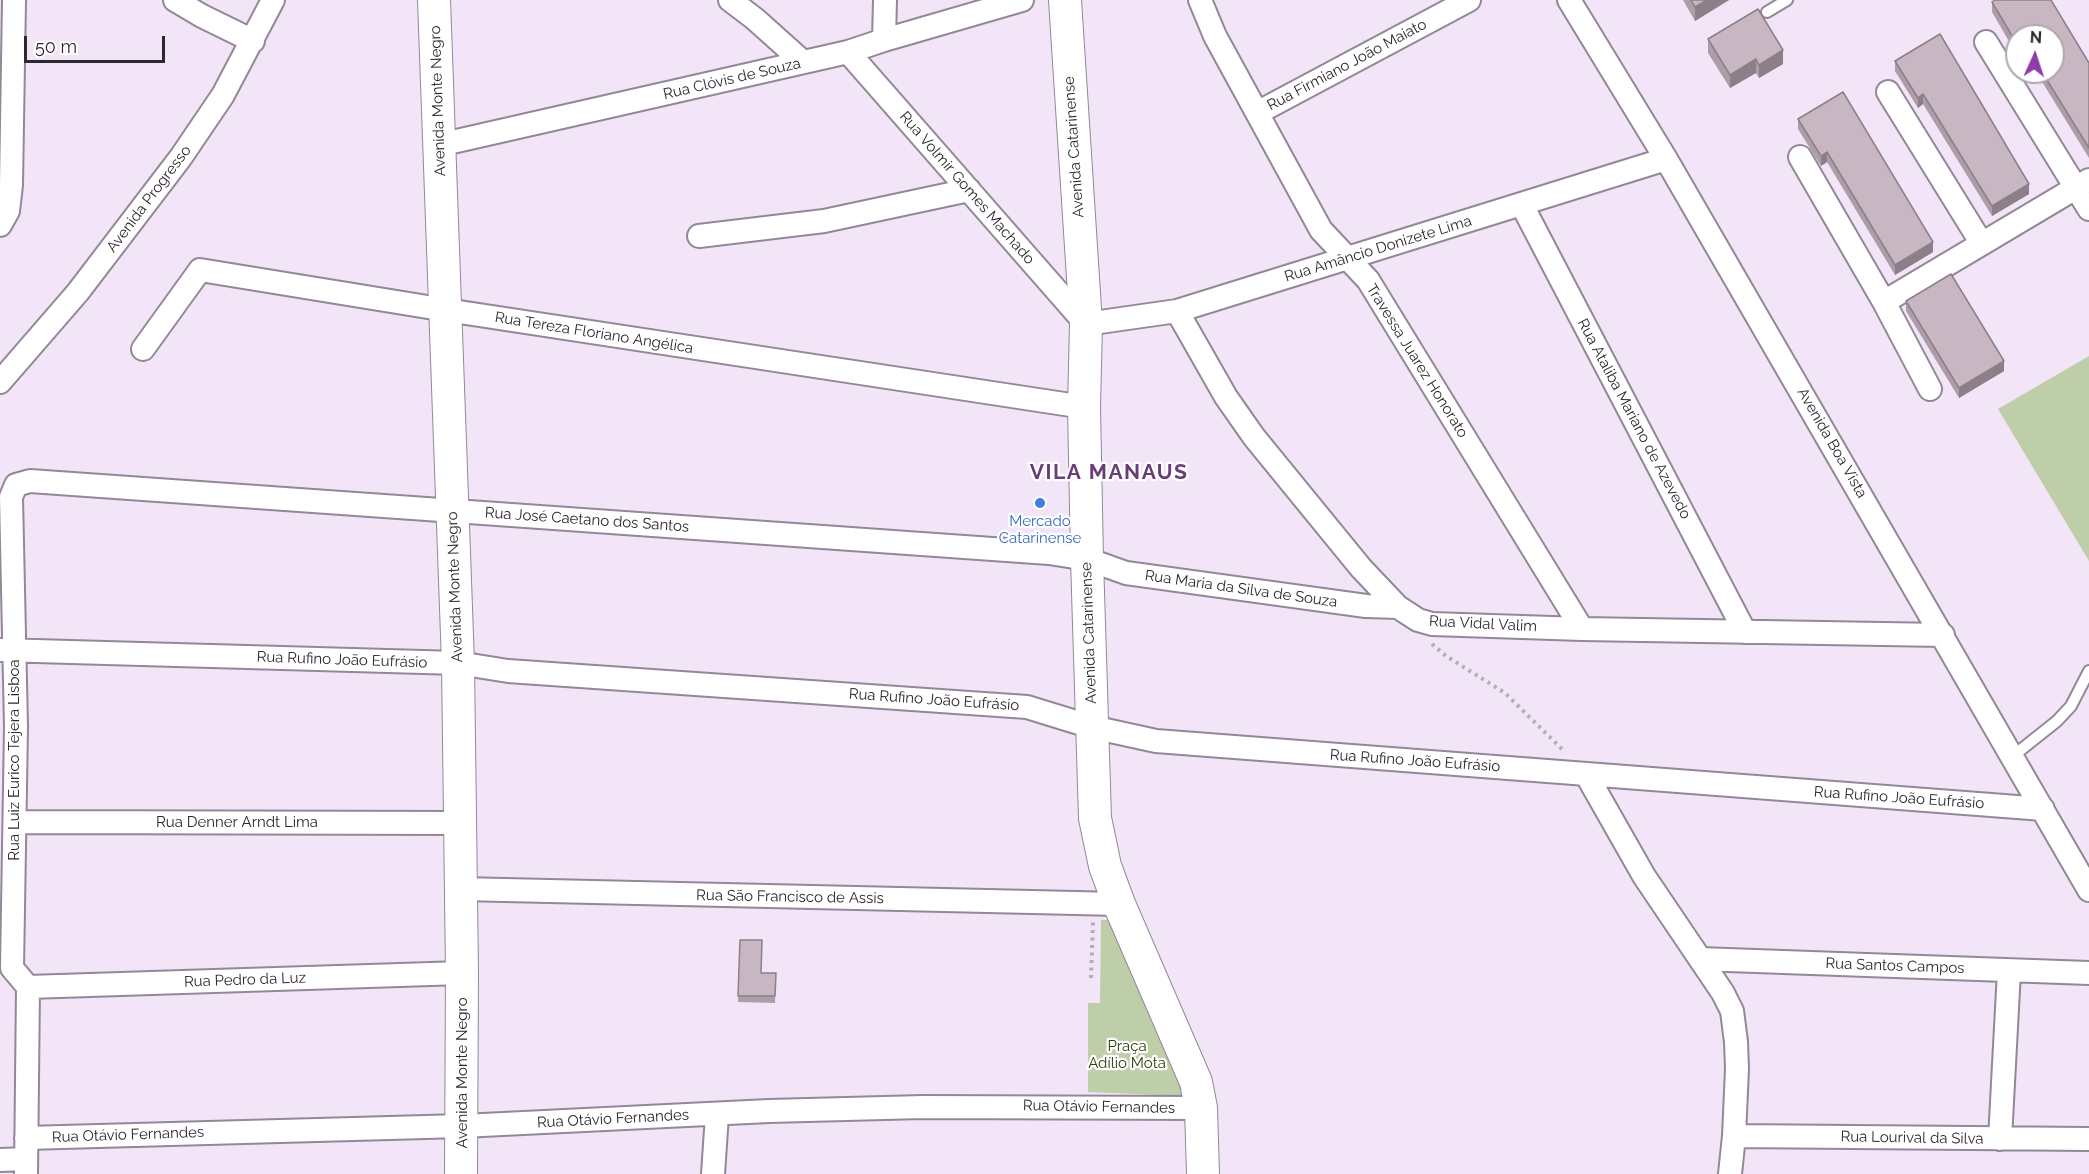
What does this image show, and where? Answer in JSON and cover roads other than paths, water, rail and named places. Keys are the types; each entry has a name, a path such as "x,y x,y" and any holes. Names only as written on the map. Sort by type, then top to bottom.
{"street":[{"path":"0,225 8,211 10,192 6,86 14,0"},
{"path":"176,0 202,16 253,41"},
{"name":"Avenida Progresso","path":"0,382 78,292 182,157 223,95 273,0"},
{"name":"Avenida Monte Negro","path":"434,0 458,663 462,973 461,1174"},
{"path":"730,0 756,19 803,62"},
{"path":"884,40 885,0"},
{"name":"Rua Clóvis de Souza","path":"439,145 848,52 1023,0"},
{"name":"Avenida Catarinense","path":"1065,0 1086,324 1084,407 1092,784 1098,842 1106,904 1197,1082 1201,1108 1203,1174"},
{"name":"Travessa Juarez Honorato","path":"1200,0 1215,36 1322,230 1368,280 1582,629"},
{"name":"Rua Firmiano João Maiato","path":"1257,113 1469,0"},
{"name":"Avenida Boa Vista","path":"1569,0 1666,159 2089,890"},
{"path":"1986,42 2083,184 2089,209"},
{"name":"Rua Volmir Gomes Machado","path":"848,52 1086,324"},
{"path":"1888,92 1982,244"},
{"path":"1800,157 1884,303 1930,389"},
{"name":"Rua Amâncio Donizete Lima","path":"1086,324 1177,311 1666,159"},
{"path":"1884,303 2083,184"},
{"path":"699,236 824,221 969,190"},
{"name":"Rua Ataliba Mariano de Azevedo","path":"1522,205 1745,633"},
{"name":"Rua Tereza Floriano Angélica","path":"143,350 200,270 446,310 1084,407"},
{"name":"Rua Vidal Valim","path":"1177,311 1226,397 1254,436 1348,552 1398,607 1418,620 1431,624 1582,629 1943,635"},
{"name":"Rua José Caetano dos Santos","path":"16,485 30,481 453,510 1050,553 1087,559"},
{"name":"Rua Luiz Eurico Tejera Lisboa","path":"16,485 10,497 7,651 8,729 15,822 6,968 28,987"},
{"name":"Rua Maria da Silva de Souza","path":"1087,559 1126,573 1366,606 1398,607"},
{"name":"Rua Rufino João Eufrásio","path":"7,651 458,663 508,671 1027,707 1092,727 1156,741 2043,809"},
{"path":"1586,774 1644,876 1723,993 1732,1011 1736,1042 1734,1136 1730,1174"},
{"name":"Rua Denner Arndt Lima","path":"15,822 460,823"},
{"name":"Rua São Francisco de Assis","path":"461,889 1106,904"},
{"name":"Rua Santos Campos","path":"1700,959 2089,973"},
{"path":"2000,1138 2009,971"},
{"name":"Rua Pedro da Luz","path":"28,987 462,973"},
{"path":"26,1157 28,987"},
{"name":"Rua Otávio Fernandes","path":"0,1160 462,1126 923,1107 1201,1108"},
{"path":"713,1174 717,1115"},
{"name":"Rua Lourival da Silva","path":"1734,1136 2089,1140"}],"lane":[{"path":"1767,12 1787,0"},
{"path":"2013,756 2057,721 2071,706 2089,671"}],"place":[{"name":"Mercado Catarinense","path":"1040,503"}],"district":[{"name":"VILA MANAUS","path":"1109,473"}],"park label":[{"name":"Praça Adílio Mota","path":"1127,1054"}]}
